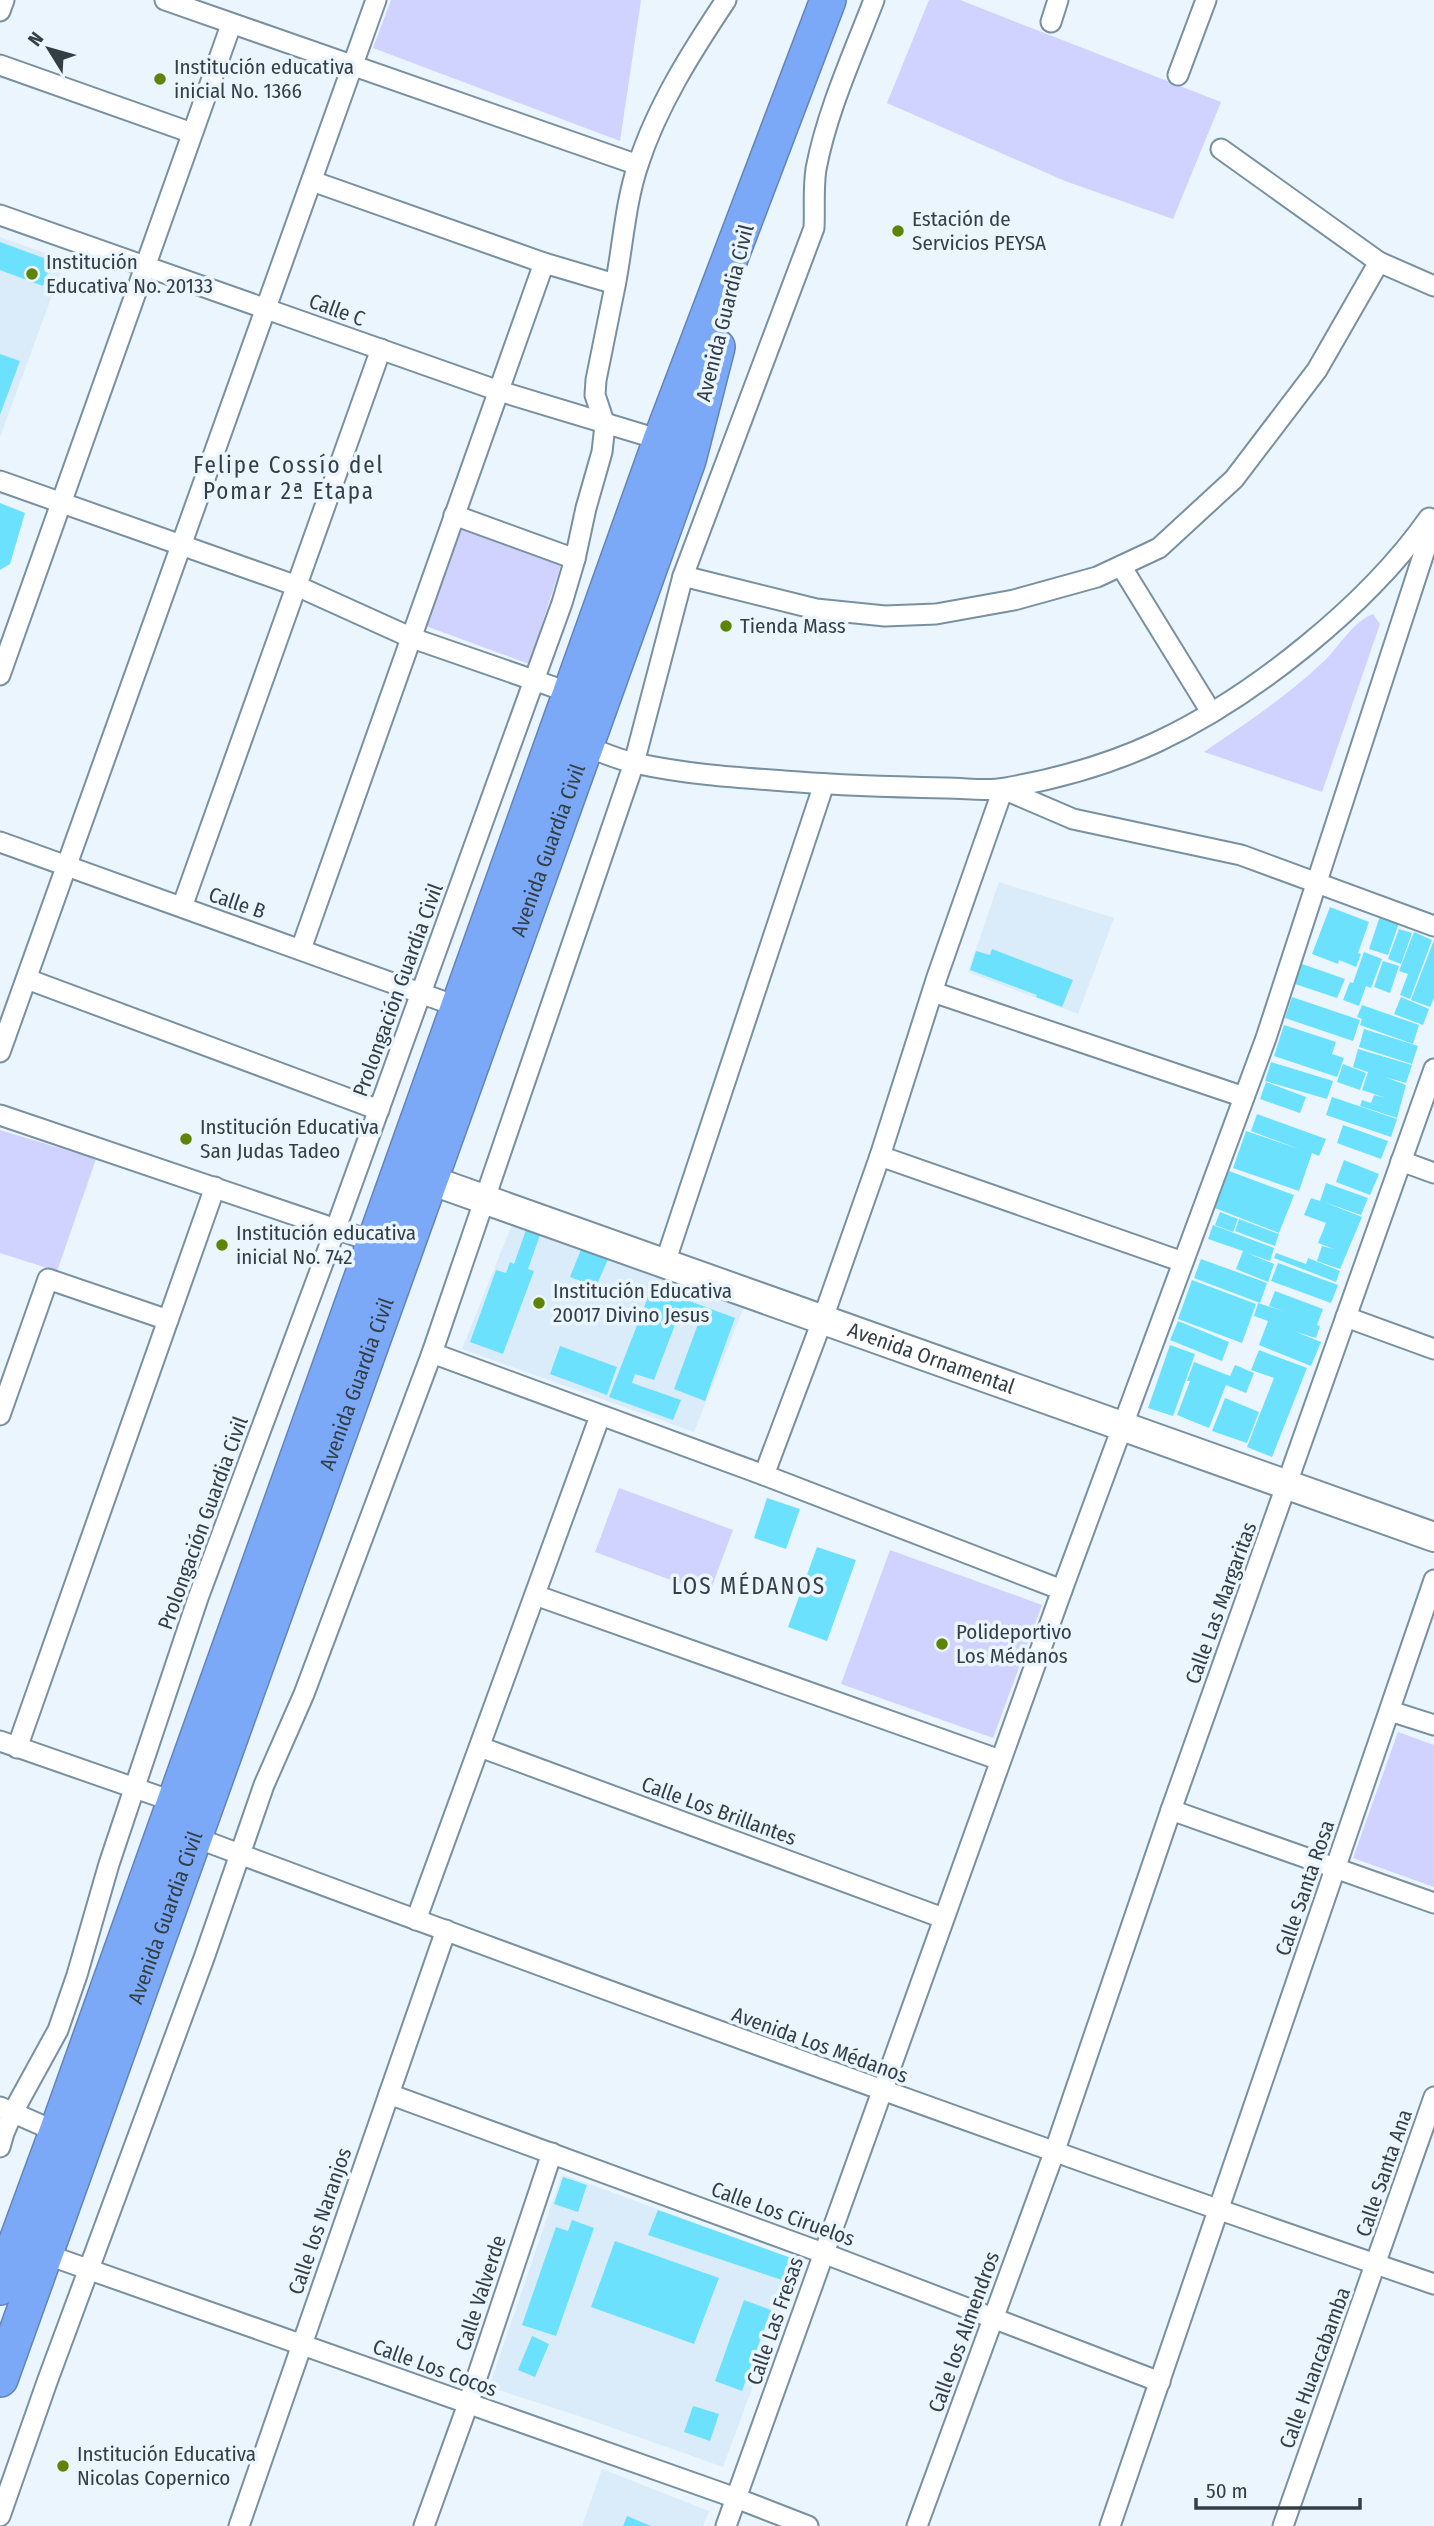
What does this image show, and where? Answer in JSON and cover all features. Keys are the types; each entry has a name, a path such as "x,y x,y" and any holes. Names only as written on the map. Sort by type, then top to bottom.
{"highway":[{"name":"Avenida Guardia Civil","path":"0,2379 194,1837 389,1247 459,1007 661,440 828,0"},
{"name":"Avenida Guardia Civil","path":"0,2287 175,1802 389,1247 430,1180 688,460 759,185"}],"street":[{"path":"0,11 4,0"},
{"path":"165,0 638,165"},
{"path":"0,1052 376,0"},
{"name":"Prolongación Guardia Civil","path":"0,2147 7,2110 58,2031 109,1864 198,1598 379,1110 575,559 586,508 603,452 605,425 595,395 596,380 638,165 665,102 696,45 726,0"},
{"path":"0,2516 204,1958 264,1785 304,1694 432,1353 486,1199 634,763 683,576 814,228 813,190 820,151 832,110 874,0"},
{"path":"1051,22 1058,0"},
{"path":"1178,75 1206,0"},
{"path":"0,675 231,24"},
{"path":"0,65 192,133"},
{"path":"1222,149 1379,262 1434,286"},
{"path":"313,181 544,263 615,284"},
{"name":"Calle C","path":"0,215 499,391 661,440"},
{"path":"683,576 816,609 886,616 936,614 1014,600 1097,577 1159,548 1234,479 1317,370 1379,262"},
{"path":"302,950 544,263"},
{"path":"182,907 381,349"},
{"path":"0,481 297,586 412,638 571,693"},
{"path":"585,746 634,763 731,777 824,784 1003,789 1111,761 1158,741 1211,712 1270,673 1328,627 1386,572 1434,511"},
{"path":"454,515 575,559"},
{"name":"Calle Las Fresas","path":"726,2526 1000,1759 1271,1025 1434,522"},
{"path":"1121,566 1211,712"},
{"path":"665,1263 824,784"},
{"path":"1003,789 1073,819 1241,855 1434,926"},
{"path":"764,1475 880,1156 1003,789"},
{"name":"Calle B","path":"0,842 459,1007"},
{"path":"27,979 379,1110"},
{"path":"933,992 1244,1097"},
{"name":"Calle Las Margaritas","path":"1054,2153 1171,1810 1434,1069"},
{"path":"0,1115 389,1247"},
{"path":"880,1156 1183,1262"},
{"path":"1401,1161 1434,1173"},
{"name":"Avenida Ornamental","path":"430,1180 1434,1537"},
{"path":"175,1802 8,1744 168,1320 215,1187"},
{"path":"0,1415 48,1279 168,1320"},
{"path":"1346,1317 1434,1349"},
{"path":"432,1353 764,1475 1062,1590"},
{"path":"416,1920 600,1416"},
{"name":"Calle Santa Rosa","path":"1110,2526 1434,1580"},
{"path":"535,1595 1000,1759"},
{"path":"1390,1710 1434,1725"},
{"name":"Calle Los Brillantes","path":"480,1746 943,1918"},
{"path":"1171,1810 1434,1903"},
{"name":"Avenida Los Médanos","path":"194,1837 880,2091 1434,2284"},
{"name":"Calle los Naranjos","path":"239,2526 446,1930"},
{"name":"Calle Los Ciruelos","path":"389,2094 823,2253 1160,2382"},
{"name":"Calle Santa Ana","path":"1377,2264 1434,2097"},
{"path":"7,2110 57,2132"},
{"name":"Calle Valverde","path":"424,2526 552,2153"},
{"name":"Calle los Almendros","path":"917,2526 1054,2153"},
{"name":"Calle Los Cocos","path":"45,2254 736,2498 808,2526"},
{"name":"Calle Huancabamba","path":"1283,2526 1377,2264"}],"shaded area":[{"path":"391,0 641,0 620,141 373,48"},
{"path":"929,0 960,0 1221,102 1173,219 1065,181 887,103"},
{"path":"0,237 65,260 0,437"},
{"path":"461,527 561,565 529,664 426,626"},
{"path":"1373,614 1380,624 1322,792 1204,752 1294,687 1328,657 1358,623"},
{"path":"999,882 1114,918 1078,1014 968,972"},
{"path":"0,1130 96,1159 57,1271 0,1253"},
{"path":"515,1217 744,1307 694,1432 462,1349"},
{"path":"619,1488 733,1530 709,1594 595,1552"},
{"name":"Polideportivo Los Médanos","path":"890,1550 1042,1605 993,1738 841,1684"},
{"path":"1398,1732 1434,1745 1434,1887 1353,1858"},
{"path":"562,2174 799,2261 723,2467 489,2387"},
{"path":"602,2469 709,2511 703,2526 582,2526"}],"building":[{"path":"0,242 52,261 43,286 0,270"},
{"path":"0,354 20,361 0,415"},
{"path":"0,503 25,513 10,564 0,570"},
{"path":"1330,907 1369,922 1356,967 1339,960 1338,964 1312,954"},
{"path":"1381,913 1400,920 1388,955 1369,949"},
{"path":"1399,929 1412,933 1401,964 1388,959"},
{"path":"1414,932 1432,940 1410,999 1400,995 1408,974 1399,971"},
{"path":"1434,940 1434,998 1430,1007 1411,1000"},
{"path":"992,949 1073,980 1062,1007 970,970 976,951 990,955"},
{"path":"1364,952 1382,959 1371,988 1366,986 1359,1006 1343,1000 1350,982 1353,983"},
{"path":"1383,961 1399,966 1390,993 1374,987"},
{"path":"1302,964 1345,979 1337,998 1295,984"},
{"path":"1292,997 1360,1020 1353,1041 1285,1018"},
{"path":"1401,997 1429,1009 1423,1025 1394,1014"},
{"path":"1362,1005 1419,1025 1413,1044 1360,1025 1362,1019 1357,1017"},
{"path":"1284,1025 1336,1042 1332,1054 1344,1058 1337,1077 1274,1056"},
{"path":"1364,1029 1418,1046 1412,1064 1359,1047"},
{"path":"1358,1049 1412,1065 1406,1083 1385,1077 1406,1085 1397,1118 1360,1106 1362,1100 1371,1103 1374,1095 1386,1098 1362,1090 1368,1072 1353,1067"},
{"path":"1271,1062 1333,1081 1327,1099 1265,1081"},
{"path":"1343,1064 1366,1073 1360,1090 1337,1082"},
{"path":"1266,1082 1306,1097 1300,1113 1260,1099"},
{"path":"1332,1097 1397,1119 1391,1137 1326,1115"},
{"path":"1257,1114 1326,1139 1319,1156 1312,1153 1299,1191 1233,1168 1246,1131 1299,1149 1251,1131"},
{"path":"1343,1125 1388,1141 1381,1159 1337,1143"},
{"path":"1344,1160 1379,1174 1370,1195 1336,1182"},
{"path":"1229,1171 1294,1195 1279,1233 1215,1208"},
{"path":"1326,1183 1368,1198 1361,1215 1324,1202 1362,1217 1340,1269 1317,1261 1322,1246 1334,1249 1318,1243 1326,1223 1304,1215 1311,1198 1320,1201"},
{"path":"1220,1212 1238,1219 1233,1232 1215,1225"},
{"path":"1239,1219 1279,1234 1275,1246 1235,1231"},
{"path":"1213,1225 1274,1248 1270,1261 1247,1253 1274,1264 1268,1282 1236,1269 1243,1251 1208,1239"},
{"path":"526,1230 540,1235 528,1269 534,1271 503,1354 470,1342 496,1270 506,1273 510,1262 514,1264"},
{"path":"582,1247 608,1259 596,1287 570,1277"},
{"path":"1276,1253 1306,1264 1308,1258 1340,1271 1336,1282 1274,1258"},
{"path":"1201,1259 1267,1283 1260,1303 1194,1278"},
{"path":"1278,1263 1338,1285 1331,1303 1271,1281"},
{"path":"1192,1280 1256,1304 1242,1343 1178,1319"},
{"path":"652,1287 735,1318 705,1401 674,1389 698,1324 678,1317 654,1380 635,1374 632,1383 681,1400 673,1420 609,1397"},
{"path":"1275,1291 1323,1309 1316,1338 1296,1332 1321,1342 1311,1366 1259,1345 1268,1321 1254,1316 1258,1303 1286,1312 1269,1306"},
{"path":"1178,1321 1229,1342 1222,1361 1170,1340"},
{"path":"1170,1345 1195,1354 1173,1416 1148,1408"},
{"path":"560,1346 617,1367 607,1395 550,1374"},
{"path":"1259,1350 1307,1368 1272,1457 1247,1447 1274,1378 1251,1370"},
{"path":"1194,1362 1230,1376 1235,1365 1254,1373 1246,1393 1226,1385 1209,1428 1177,1415"},
{"path":"1225,1398 1259,1412 1247,1443 1212,1431"},
{"path":"767,1498 800,1509 786,1549 754,1538"},
{"path":"817,1547 856,1560 827,1641 788,1627"},
{"path":"563,2177 587,2185 578,2212 554,2204"},
{"path":"658,2210 799,2261 791,2283 648,2235"},
{"path":"572,2220 594,2228 556,2336 522,2325 556,2227 568,2231"},
{"path":"615,2241 719,2278 694,2344 591,2307"},
{"path":"744,2300 771,2310 742,2391 715,2381"},
{"path":"532,2336 549,2344 535,2377 518,2370"},
{"path":"693,2406 719,2414 710,2441 684,2432"},
{"path":"627,2516 651,2526 623,2526"}],"place":[{"name":"Institución educativa inicial No. 1366","path":"160,79"},
{"name":"Estación de Servicios PEYSA","path":"898,231"},
{"name":"Institución Educativa No. 20133","path":"32,274"},
{"name":"Tienda Mass","path":"726,626"},
{"name":"Institución Educativa San Judas Tadeo","path":"186,1139"},
{"name":"Institución educativa inicial No. 742","path":"222,1245"},
{"name":"Institución Educativa 20017 Divino Jesus","path":"539,1303"},
{"name":"Polideportivo Los Médanos","path":"942,1644"},
{"name":"Institución Educativa Nicolas Copernico","path":"63,2466"}],"district":[{"name":"Felipe Cossío del Pomar 2ª Etapa","path":"289,478"},
{"name":"LOS MÉDANOS","path":"749,1586"}]}
